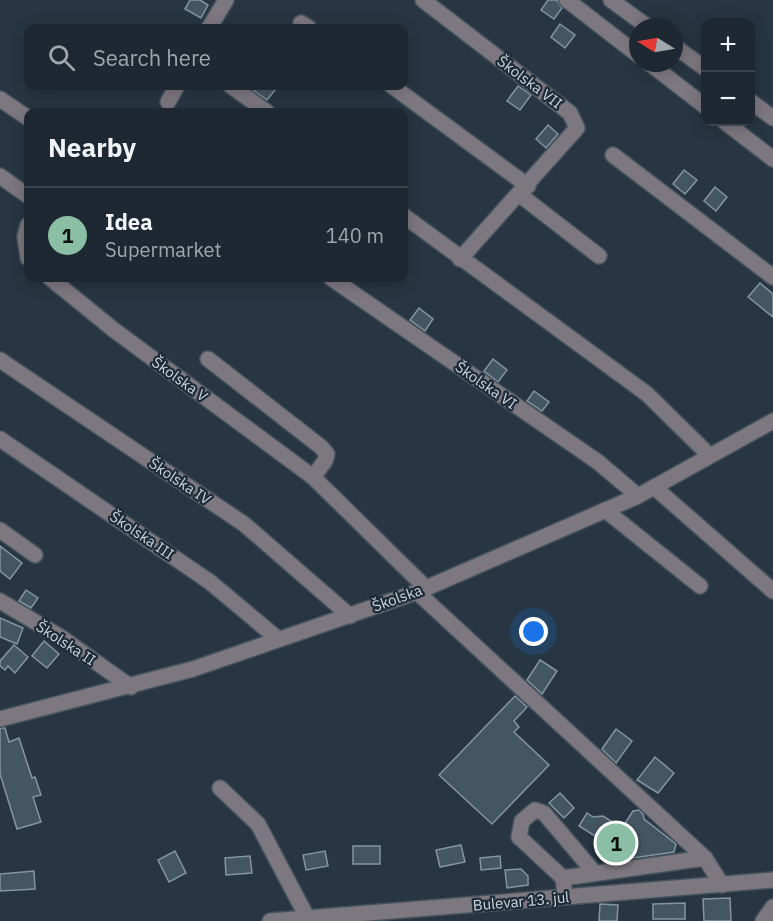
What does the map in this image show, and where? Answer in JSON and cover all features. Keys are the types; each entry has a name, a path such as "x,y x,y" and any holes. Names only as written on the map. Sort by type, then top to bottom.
{"street":[{"path":"211,24 226,0"},
{"name":"Školska VII","path":"423,0 570,113 576,120 577,128 460,260"},
{"path":"567,0 629,48"},
{"path":"611,0 636,18"},
{"path":"683,53 701,66"},
{"path":"660,72 701,104"},
{"path":"168,102 175,90"},
{"path":"237,90 261,108"},
{"path":"397,90 524,190 599,256"},
{"path":"0,99 24,115"},
{"path":"755,105 773,118"},
{"path":"730,126 773,159"},
{"path":"614,155 773,277"},
{"path":"0,176 24,193"},
{"path":"408,219 460,260 647,394 709,455"},
{"name":"Školska V","path":"55,282 114,330 313,477 421,590 705,858 722,885"},
{"name":"Školska VI","path":"337,282 598,462 638,496"},
{"path":"208,359 321,447 327,454 326,461 313,477"},
{"name":"Školska IV","path":"0,360 244,524 350,616"},
{"name":"Školska","path":"0,719 131,687 193,669 421,590 638,496 773,421"},
{"name":"Školska III","path":"0,439 210,582 278,639"},
{"path":"654,487 773,591"},
{"path":"605,510 700,586"},
{"path":"0,530 35,555"},
{"name":"Školska II","path":"0,601 62,638 131,687"},
{"path":"220,788 258,824 307,920"},
{"path":"565,898 563,878 519,837 522,821 535,810 544,813 594,872"},
{"path":"563,878 705,858"},
{"name":"Bulevar 13. jul","path":"270,921 307,920 773,880"},
{"path":"763,921 773,907"}],"building":[{"path":"190,0 200,0 208,5 201,18 185,9"},
{"path":"548,0 557,0 562,8 554,19 541,10"},
{"path":"560,24 575,35 565,48 551,37"},
{"path":"518,86 531,95 520,110 507,101"},
{"path":"253,90 275,90 267,100"},
{"path":"548,125 558,134 546,148 536,139"},
{"path":"684,170 697,180 685,194 673,184"},
{"path":"715,187 727,197 716,211 704,201"},
{"path":"760,283 773,294 773,317 748,297"},
{"path":"419,308 433,319 425,331 410,320"},
{"path":"493,359 507,370 498,382 484,371"},
{"path":"534,391 549,402 542,411 527,401"},
{"path":"0,546 22,563 10,579 0,571"},
{"path":"26,590 38,598 31,608 19,601"},
{"path":"0,618 23,628 17,644 0,637"},
{"path":"44,641 59,654 47,668 32,656"},
{"path":"14,645 28,657 15,673 8,666 5,670 0,666 0,661"},
{"path":"540,660 557,671 542,694 527,680"},
{"path":"515,696 527,707 514,721 519,727 514,732 549,765 492,824 439,775"},
{"path":"0,728 5,728 9,742 19,738 32,778 35,777 41,795 33,797 41,822 17,829 0,774"},
{"path":"616,729 632,741 616,763 602,749"},
{"path":"655,757 674,773 658,793 637,780"},
{"path":"560,793 574,808 564,818 549,803"},
{"path":"639,810 644,819 676,844 674,852 612,861 611,846 579,826 587,813 593,817 603,816 622,828 633,811"},
{"path":"461,845 465,862 440,867 436,850"},
{"path":"353,846 380,846 380,864 353,864"},
{"path":"175,851 186,873 169,882 158,860"},
{"path":"325,851 328,866 306,870 303,855"},
{"path":"250,856 252,873 226,875 225,858"},
{"path":"500,856 501,868 481,870 480,858"},
{"path":"521,869 528,876 528,885 507,888 505,870"},
{"path":"34,871 35,889 0,891 0,874"},
{"path":"730,898 731,921 704,921 703,899"},
{"path":"685,903 685,919 653,919 653,904"},
{"path":"600,904 618,905 617,921 599,921"}],"place":[{"name":"Idea","path":"616,843"}]}
